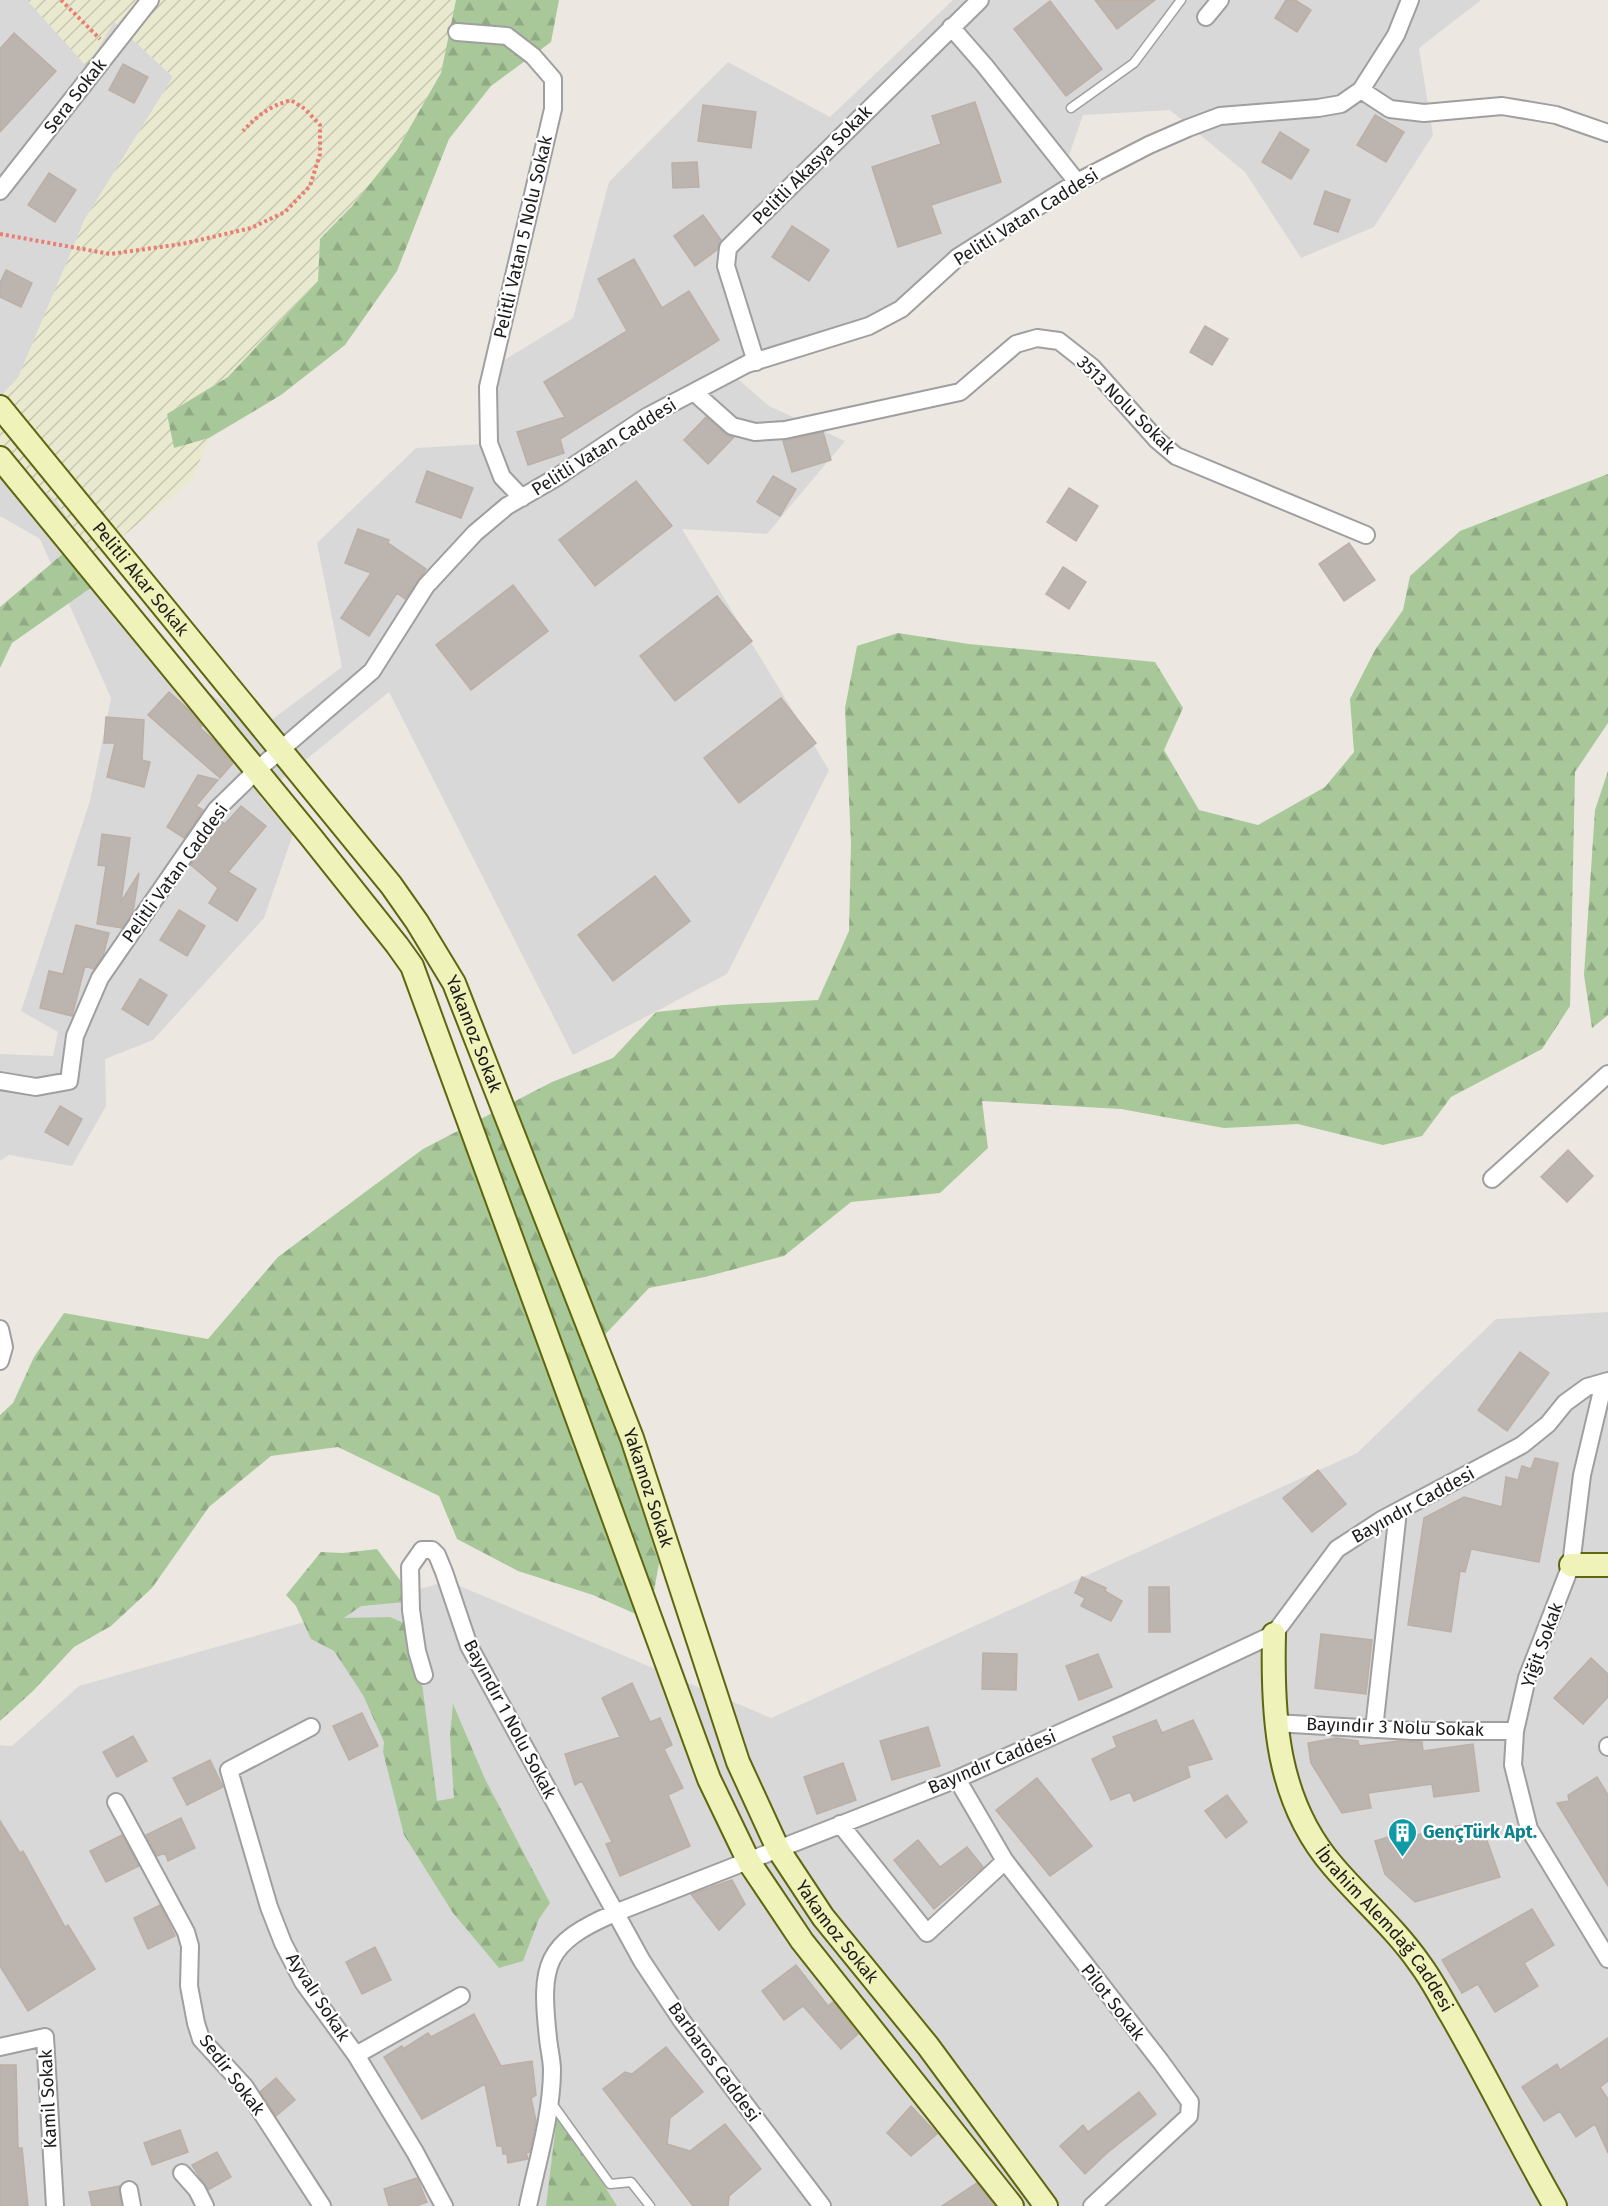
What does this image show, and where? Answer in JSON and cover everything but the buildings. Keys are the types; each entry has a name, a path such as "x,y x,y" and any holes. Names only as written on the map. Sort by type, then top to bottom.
{"main road":[{"name":"Pelitli Akar Sokak","path":"0,407 281,752"},
{"name":"Pelitli Akar Sokak","path":"0,458 256,771"},
{"name":"Yakamoz Sokak","path":"281,752 391,885 417,922 454,983 632,1438 738,1762 778,1849 823,1917 928,2046 1046,2206"},
{"name":"Yakamoz Sokak","path":"256,771 412,966 709,1779 749,1862 802,1941 1012,2206"},
{"path":"1571,1565 1608,1565"},
{"name":"İbrahim Alemdağ Caddesi","path":"1274,1634 1275,1722 1283,1770 1311,1836 1332,1865 1387,1923 1421,1964 1473,2054 1555,2206"}],"street":[{"name":"Sera Sokak","path":"0,191 150,0"},
{"name":"Pelitli Akasya Sokak","path":"756,362 726,266 728,248 980,0"},
{"path":"1206,17 1220,0"},
{"name":"Pelitli Vatan Caddesi","path":"0,1081 36,1087 69,1081 75,1036 100,978 216,810 256,771 372,672 426,586 475,533 507,506 557,477 648,416 747,364 869,326 901,309 958,256 1077,182 1178,132 1220,116 1341,104 1361,90 1396,35 1410,0"},
{"path":"951,27 1077,182"},
{"name":"Pelitli Vatan 5 Nolu Sokak","path":"457,32 507,36 533,56 553,79 553,109 488,387 489,442 502,477 522,498"},
{"path":"1361,90 1390,109 1424,113 1502,106 1556,116 1608,133"},
{"name":"3513 Nolu Sokak","path":"695,393 732,426 755,432 784,430 960,392 1016,344 1037,338 1059,342 1092,367 1156,440 1176,456 1366,535"},
{"path":"1492,1179 1608,1074"},
{"path":"0,1329 4,1347 0,1361"},
{"name":"Bayındır Caddesi","path":"528,2206 549,2099 552,2069 543,1990 550,1960 567,1938 581,1928 615,1913 957,1779 1274,1634 1336,1549 1398,1511 1522,1445 1587,1387 1606,1382"},
{"name":"Yiğit Sokak","path":"1606,1382 1582,1475 1571,1565 1527,1678 1515,1731 1513,1765 1529,1828 1608,1959"},
{"path":"1374,1729 1398,1511"},
{"name":"Bayındır 1 Nolu Sokak","path":"424,1675 417,1651 411,1610 410,1567 422,1550 432,1550 437,1555 444,1572 469,1646 615,1913"},
{"name":"Bayındır 3 Nolu Sokak","path":"1275,1722 1412,1731 1515,1731"},
{"name":"Ayvalı Sokak","path":"311,1726 229,1770 269,1907 283,1943 303,1982 356,2055 416,2152 444,2206"},
{"name":"Pilot Sokak","path":"957,1779 1005,1861 1190,2102 1189,2116 1092,2206"},
{"name":"Sedir Sokak","path":"116,1802 186,1932 190,1946 189,1986 201,2039 245,2087 322,2206"},
{"path":"840,1824 927,1933 1005,1861"},
{"name":"Barbaros Caddesi","path":"615,1913 642,1961 682,2021 822,2206"},
{"path":"356,2055 461,1996"},
{"name":"Kamil Sokak","path":"0,2047 45,2037 55,2206"},
{"path":"182,2174 197,2190 206,2206"}],"lane":[{"path":"1071,108 1134,63 1181,0"},
{"path":"549,2099 610,2184 631,2182 650,2206"}],"path":[{"path":"61,0 111,50"},
{"path":"0,234 110,254 182,244 251,228 285,212 310,186 320,154 320,125 305,109 291,100 273,105 258,115 243,131"}],"shaded area":[{"path":"0,0 27,0 87,66 113,21 173,77 85,219 18,378 0,397"},
{"path":"953,0 1481,0 1419,48 1433,135 1374,227 1301,258 1245,172 1170,110 1083,115 1058,187 834,343 731,373 769,406 845,441 767,534 682,529 829,770 727,974 573,1055 389,692 260,797 293,834 264,918 153,1040 105,1059 106,1106 72,1166 9,1155 0,1161 0,1054 53,1056 58,1032 21,1011 90,801 111,698 40,539 0,516 0,455 56,500 155,657 261,728 342,667 317,543 416,448 485,444 491,368 573,318 609,182 728,62 830,117"},
{"path":"1608,1312 1608,2206 0,2206 0,1745 12,1746 79,1686 448,1581 771,1718 1357,1453 1496,1319"}],"green space":[{"path":"27,0 456,0 441,73 397,150 353,205 320,239 318,281 228,377 167,414 174,448 209,438 191,482 94,559 56,500 0,455 0,397 18,378 85,219 173,77 114,22 87,67"},
{"path":"456,0 559,0 551,42 491,86 449,139 397,271 345,345 281,395 209,438 174,448 167,414 228,377 318,281 320,239 353,205 397,150 441,73"},
{"path":"1608,474 1608,723 1575,772 1570,1006 1542,1049 1451,1097 1422,1136 1383,1145 1298,1124 1224,1128 1121,1109 982,1101 988,1148 940,1193 851,1202 784,1256 705,1277 649,1288 599,1341 626,1460 659,1563 649,1620 593,1595 518,1571 457,1539 439,1496 338,1447 271,1456 209,1507 152,1588 111,1626 74,1647 33,1691 0,1721 0,1415 13,1403 34,1357 64,1313 208,1339 278,1257 423,1149 552,1082 613,1058 656,1012 723,1005 818,1000 849,931 851,843 845,708 857,646 898,633 969,644 1155,662 1183,708 1164,750 1199,810 1258,825 1325,787 1354,752 1350,699 1375,650 1403,610 1410,576 1460,531"},
{"path":"65,552 92,587 12,643 0,668 0,607"},
{"path":"1608,771 1608,1015 1592,1028 1584,975 1595,810"},
{"path":"377,1549 400,1580 406,1602 361,1606 344,1618 390,1617 415,1628 437,1801 454,1798 450,1736 453,1704 485,1779 550,1903 539,1919 523,1961 499,1968 453,1913 404,1835 383,1752 384,1742 363,1695 334,1651 311,1639 296,1606 286,1595 321,1552 343,1553"},
{"path":"564,2114 575,2139 617,2206 546,2206 557,2117"}],"place":[{"name":"GençTürk Apt.","path":"1402,1858"}]}
